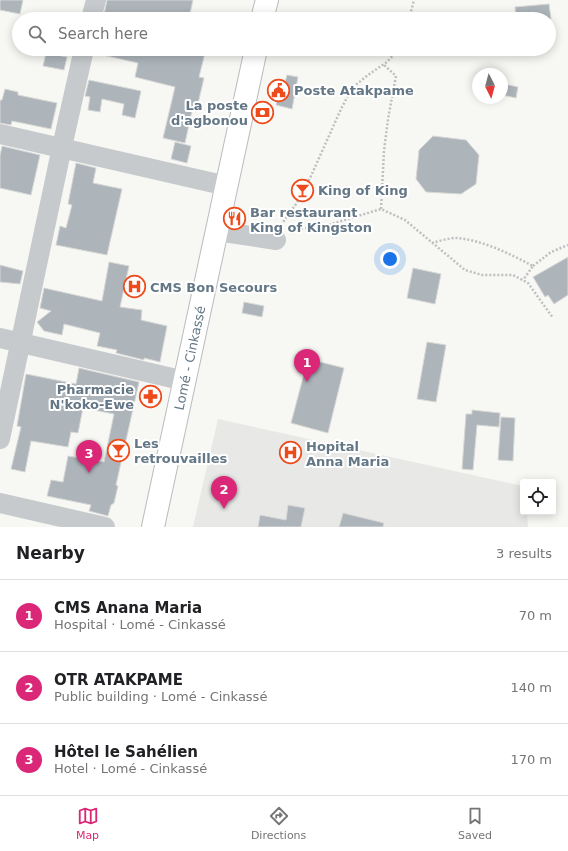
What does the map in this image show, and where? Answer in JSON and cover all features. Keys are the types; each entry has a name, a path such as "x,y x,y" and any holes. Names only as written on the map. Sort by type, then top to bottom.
{"highway":[{"path":"264,12 267,0"},
{"name":"Lomé - Cinkassé","path":"153,527 254,56"}],"street":[{"path":"93,12 96,0"},
{"path":"0,439 82,56"},
{"path":"0,134 62,147 226,186"},
{"path":"217,231 274,239"},
{"path":"0,338 185,381"},
{"path":"0,503 105,527"}],"path":[{"path":"411,12 414,0"},
{"path":"274,239 300,197 352,88 392,56"},
{"path":"381,210 384,151 396,76 383,64"},
{"path":"274,239 299,229 328,225 381,210 406,220 465,270 482,276 513,275 528,283 553,318"},
{"path":"432,243 455,238 479,243 533,266"},
{"path":"523,280 533,266 551,252 568,245"}],"shaded area":[{"name":"Hopital Anna Maria","path":"218,419 520,485 520,515 527,515 528,527 193,527"}],"building":[{"path":"0,0 23,0 20,12 12,12 0,10"},
{"path":"107,0 193,0 190,12 104,12"},
{"path":"549,4 550,12 515,12 515,7"},
{"path":"45,56 67,57 64,70 43,66"},
{"path":"107,56 204,56 199,77 204,78 196,112 192,111 185,143 163,138 175,87 135,77 138,63"},
{"path":"287,75 298,77 292,109 276,105 281,81 285,82"},
{"path":"89,80 141,91 135,118 122,115 124,104 102,99 100,112 88,110 90,97 85,96"},
{"path":"508,85 518,87 516,98 508,96"},
{"path":"5,89 18,92 18,95 57,103 51,129 12,121 11,125 0,123 0,100 2,100"},
{"path":"433,136 466,140 479,155 476,184 461,194 426,192 416,179 419,150"},
{"path":"175,142 191,146 187,163 171,159"},
{"path":"2,146 40,155 31,195 0,188 0,156"},
{"path":"76,163 96,168 93,183 122,189 107,255 56,245 60,226 66,228 72,205 68,204"},
{"path":"568,257 568,295 554,304 548,295 545,297 533,277"},
{"path":"109,262 129,266 120,307 142,310 141,320 167,326 160,362 144,358 144,360 116,353 117,350 97,346 100,333 64,324 62,335 44,331 37,322 51,311 40,308 44,288 102,301"},
{"path":"0,265 23,271 20,284 0,282"},
{"path":"413,268 441,274 435,304 407,298"},
{"path":"244,302 264,306 262,317 242,313"},
{"path":"427,342 446,345 436,402 417,399"},
{"path":"308,359 344,368 328,433 291,423"},
{"path":"79,368 139,382 116,485 118,486 114,503 111,505 108,516 89,511 91,505 47,496 51,480 63,482 68,456 104,462 114,414 83,408 78,433 71,432 68,447 31,441 25,472 11,469 21,427 17,426 26,374 76,384"},
{"path":"472,410 500,413 499,427 477,425 473,470 462,469 466,414 472,414"},
{"path":"501,417 515,418 513,461 498,460"},
{"path":"288,505 305,508 301,527 258,527 260,515 286,520"},
{"path":"343,513 384,523 383,527 339,527"}],"place":[{"name":"Poste Atakpame","path":"279,90"},
{"name":"La poste d'agbonou","path":"263,112"},
{"name":"King of King","path":"302,190"},
{"name":"Bar restaurant King of Kingston","path":"235,219"},
{"name":"CMS Bon Secours","path":"134,287"},
{"name":"CMS Anana Maria","path":"307,382"},
{"name":"Pharmacie N'koko-Ewe","path":"150,396"},
{"name":"Les retrouvailles","path":"118,450"},
{"name":"Hopital Anna Maria","path":"290,453"},
{"name":"Hôtel le Sahélien","path":"89,473"},
{"name":"OTR ATAKPAME","path":"224,509"}]}
